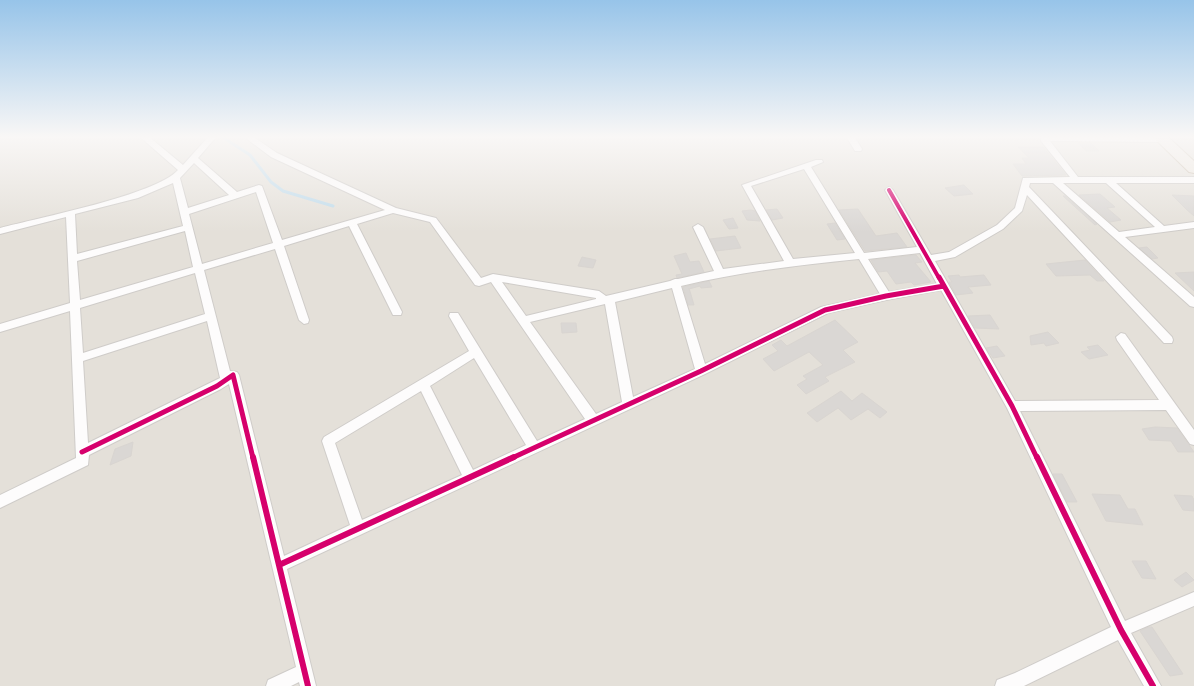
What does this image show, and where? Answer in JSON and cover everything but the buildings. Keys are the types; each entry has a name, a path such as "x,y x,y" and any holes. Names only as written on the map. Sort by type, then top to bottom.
{"street":[{"path":"0,231 135,196 176,178 183,170 181,168"},
{"path":"204,168 236,196"},
{"path":"302,168 393,210 433,220 479,283 493,277 599,295 606,300 628,404"},
{"path":"790,263 746,185 800,168"},
{"path":"807,168 886,296"},
{"path":"1067,168 1076,180"},
{"path":"176,178 226,378"},
{"path":"523,320 720,272 861,256 926,254 944,257 960,251 1000,227 1019,209 1026,180 1194,180"},
{"path":"1055,180 1194,303"},
{"path":"1108,180 1162,229"},
{"path":"185,212 259,188 304,320"},
{"path":"1024,188 1168,340"},
{"path":"889,190 1012,406 1121,630 1153,686"},
{"path":"0,328 393,210"},
{"path":"0,502 83,461 70,213"},
{"path":"351,222 397,312"},
{"path":"1117,235 1194,225"},
{"path":"72,259 189,227"},
{"path":"698,227 720,272"},
{"path":"493,277 593,420"},
{"path":"675,282 701,371"},
{"path":"279,565 701,371 825,310 886,296 944,286"},
{"path":"77,359 211,316"},
{"path":"454,316 534,448"},
{"path":"1121,336 1194,440"},
{"path":"358,528 328,441 476,352"},
{"path":"82,452 217,386 226,378 233,375 307,678 274,686"},
{"path":"423,384 470,477"},
{"path":"1012,406 1169,404"},
{"path":"1003,686 1019,680 1121,630 1194,599"}],"shaded area":[{"path":"0,168 1194,168 1194,686 0,686"}],"waterway":[{"path":"260,168 271,182 283,191 333,206"}],"cycle path":[{"path":"889,190 1012,406 1121,630 1153,686"},
{"path":"279,565 701,371 825,310 886,296 944,286"},
{"path":"82,452 217,386 233,375 308,686"}]}
